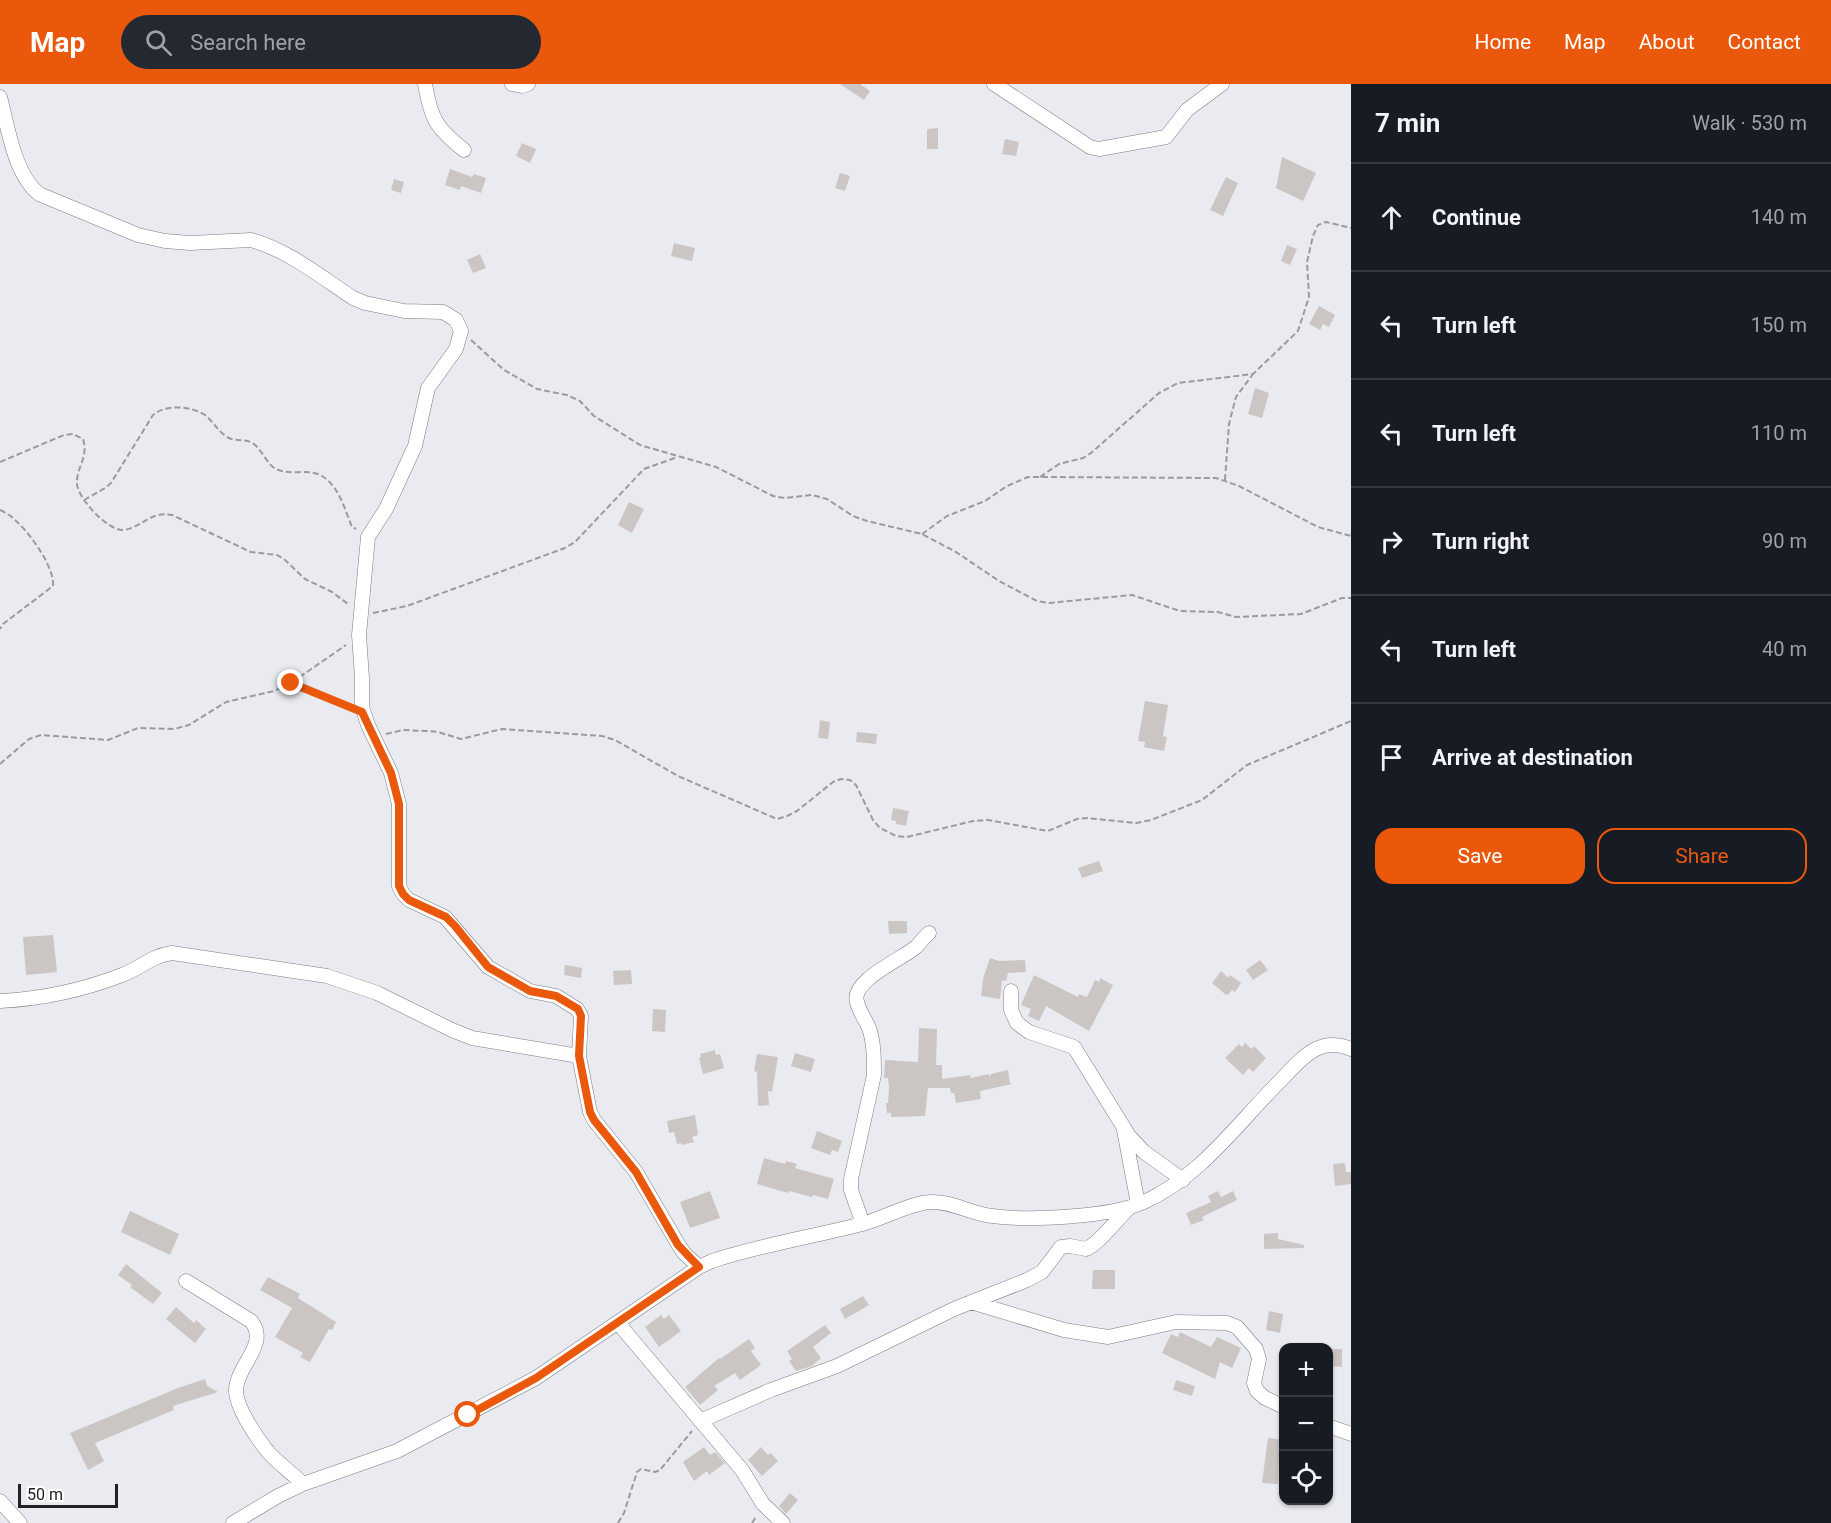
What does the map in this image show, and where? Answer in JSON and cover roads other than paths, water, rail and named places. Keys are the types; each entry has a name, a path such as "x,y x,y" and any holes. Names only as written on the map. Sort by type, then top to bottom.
{"street":[{"path":"425,84 435,122 445,135 464,150"},
{"path":"512,84 522,86 528,84"},
{"path":"994,84 1090,147 1099,150 1167,137 1187,110 1222,84"},
{"path":"0,97 22,175 30,187 39,194 138,235 165,241 190,243 251,240 259,242 282,252 352,298 404,311 443,312 456,320 461,331 456,349 428,387 415,446 386,509 368,537 360,615 362,712 391,773 399,804 399,886 409,900 446,917 488,967 530,991 556,996 578,1009 581,1016 579,1056 586,1100 594,1120 636,1172 678,1245 699,1267"},
{"path":"863,1224 851,1190 850,1179 874,1075 874,1061 869,1028 856,1000 856,993 868,979 916,947 928,933"},
{"path":"0,1001 69,992 121,976 158,955 172,953 327,976 377,993 472,1038 579,1056"},
{"path":"1011,991 1011,1010 1017,1023 1029,1032 1074,1047 1129,1136 1144,1152 1183,1180"},
{"path":"700,1421 771,1389 852,1360 954,1309 1036,1276 1045,1268 1060,1247 1070,1246 1086,1250 1090,1248 1134,1205 1183,1180 1201,1165 1260,1101 1314,1050 1327,1045 1341,1045 1351,1049"},
{"path":"1124,1128 1134,1205"},
{"path":"233,1523 303,1484 397,1451 536,1378 699,1267 728,1255 863,1224 927,1202 945,1202 991,1216 1047,1218 1134,1205"},
{"path":"186,1281 251,1321 256,1327 257,1342 237,1380 236,1390 240,1407 269,1452 303,1484"},
{"path":"971,1302 1064,1330 1108,1337 1189,1320 1227,1323 1237,1327 1256,1349 1259,1359 1254,1383 1257,1391 1279,1405"},
{"path":"618,1323 742,1470 763,1504 783,1523"},
{"path":"1333,1427 1351,1434"},
{"path":"0,1502 20,1523"}]}
